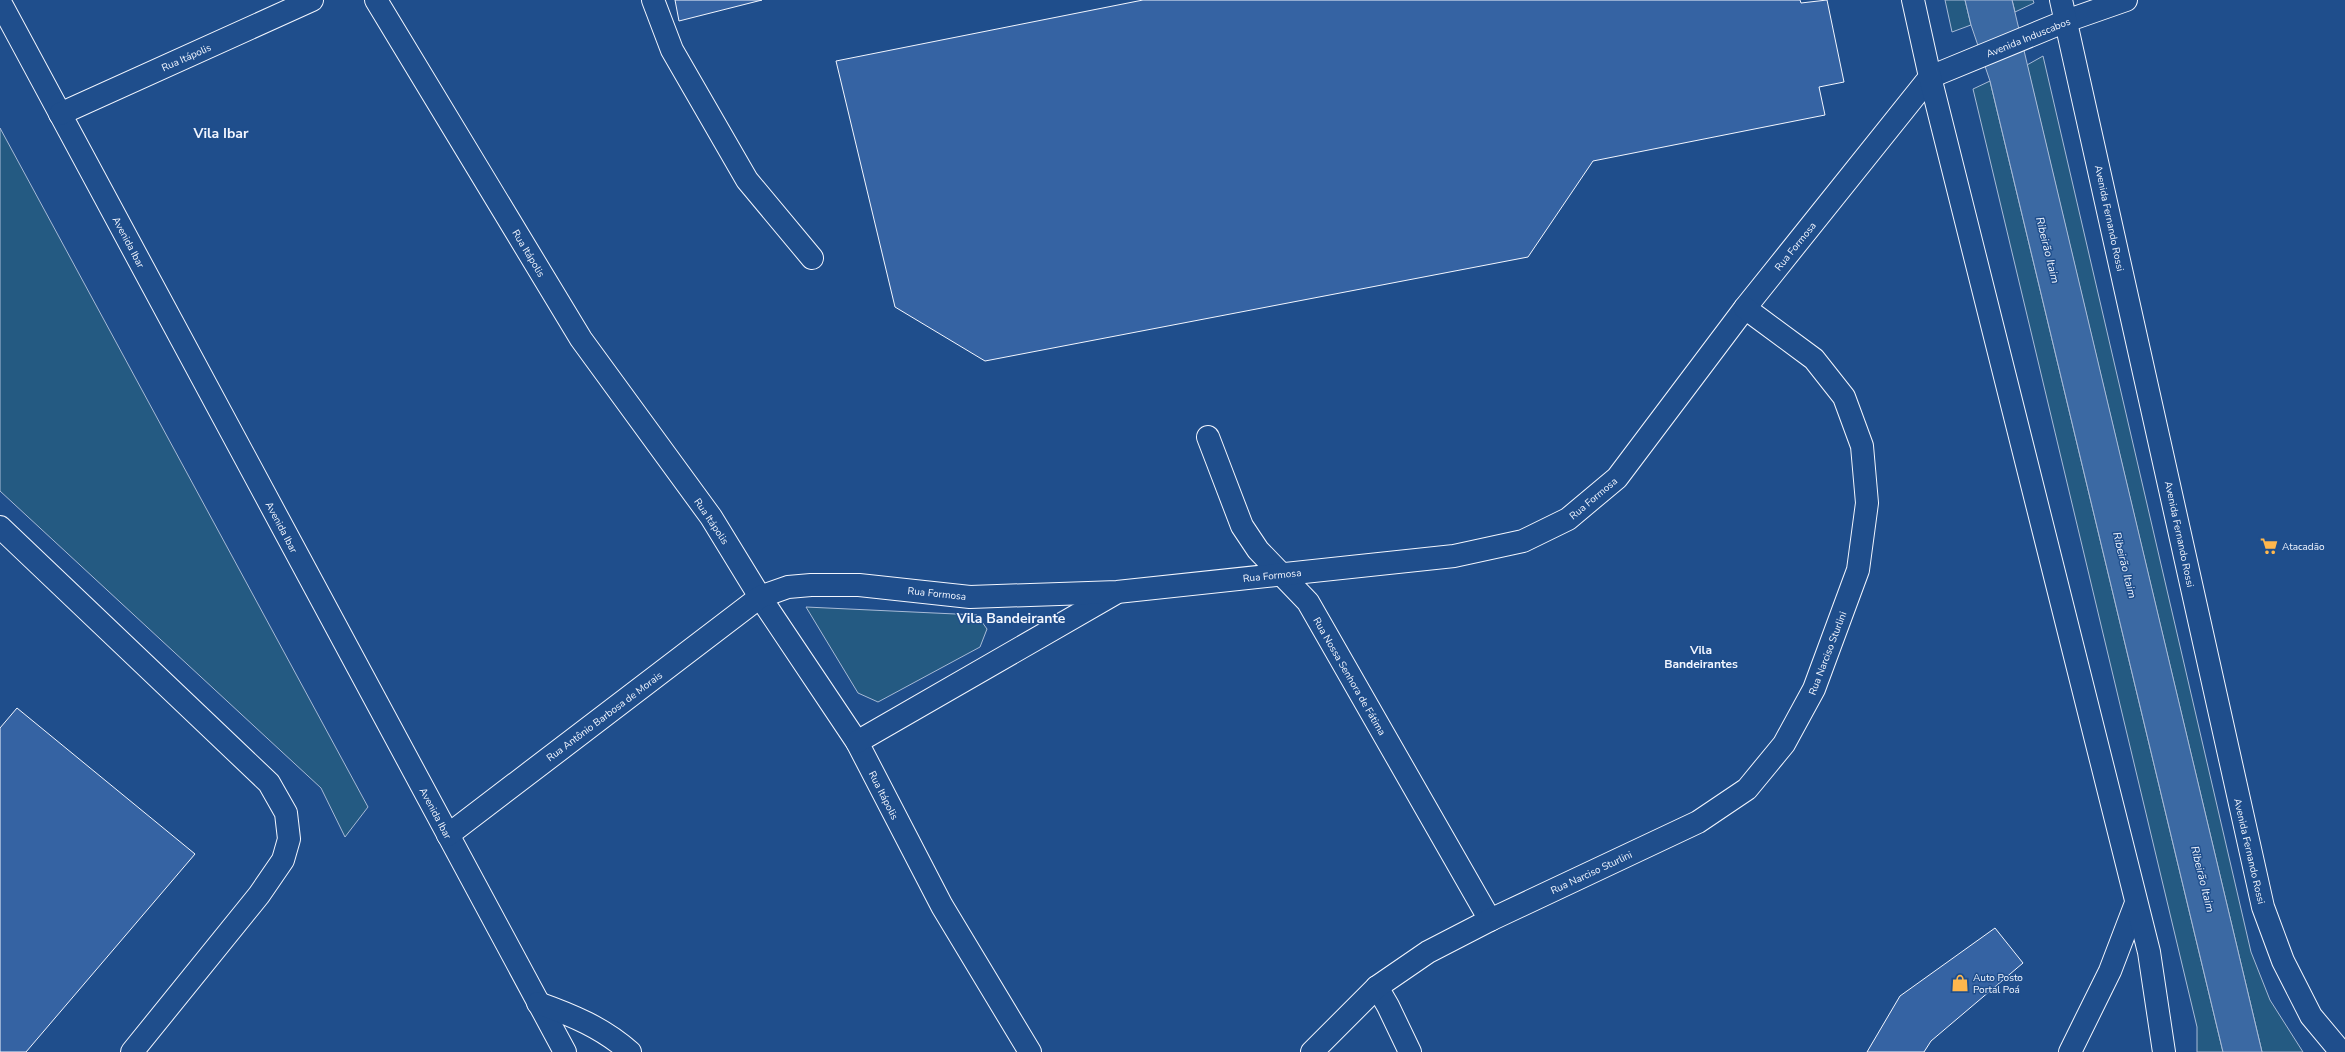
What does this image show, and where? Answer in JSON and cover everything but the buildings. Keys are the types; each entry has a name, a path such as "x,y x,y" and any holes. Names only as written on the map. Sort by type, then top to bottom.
{"street":[{"name":"Rua Itápolis","path":"60,114 312,0"},
{"name":"Rua Itápolis","path":"376,0 581,339 711,517 760,597 857,742 942,906 1030,1052"},
{"path":"653,0 672,50 747,180 812,258"},
{"path":"1913,0 1930,76 2149,952 2164,1052"},
{"name":"Avenida Fernando Rossi","path":"2061,0 2262,907 2283,961 2311,1016 2341,1052"},
{"name":"Avenida Induscabos","path":"1930,76 2066,21 2126,0"},
{"name":"Avenida Ibar","path":"0,2 565,1052"},
{"name":"Rua Formosa","path":"760,597 788,587 811,584 859,585 970,597 1117,592 1282,573 1454,556 1523,541 1568,519 1617,478 1745,308 1930,76"},
{"name":"Rua Narciso Sturlini","path":"1312,1052 1376,987 1428,952 1490,920 1698,822 1747,789 1784,744 1814,689 1858,570 1867,503 1862,446 1844,397 1814,359 1745,308"},
{"name":"Rua Nossa Senhora de Fátima","path":"1208,437 1242,526 1258,550 1282,573 1308,602 1490,920"},
{"path":"0,527 269,783 286,813 289,839 283,860 259,895 132,1052"},
{"name":"Rua Formosa","path":"857,742 1117,592"},
{"name":"Rua Antônio Barbosa de Morais","path":"448,835 760,597"},
{"path":"2070,1052 2110,971 2136,903"},
{"path":"1376,987 1388,1006 1410,1052"},
{"path":"538,1003 578,1017 616,1039 630,1052"}],"shaded area":[{"path":"1945,0 1965,0 1971,25 1952,32"},
{"path":"2012,0 2033,0 2034,3 2015,12"},
{"path":"2043,56 2251,952 2270,1000 2303,1052 2262,1052 2027,65"},
{"path":"1990,81 2223,1052 2197,1052 2197,1027 1973,89"},
{"path":"0,128 368,807 345,837 321,788 0,491"},
{"path":"806,607 977,615 987,629 980,647 878,702 858,693"}],"water":[{"name":"Ribeirão Itaim","path":"1965,0 2012,0 2262,1052 2223,1052 1990,81 1971,25"}],"place":[{"name":"Atacadão","path":"2269,546"},
{"name":"Auto Posto Portal Poá","path":"1960,983"}],"district":[{"name":"Vila Ibar","path":"221,133"},
{"name":"Vila Bandeirante","path":"1011,618"},
{"name":"Vila Bandeirantes","path":"1701,657"}]}
